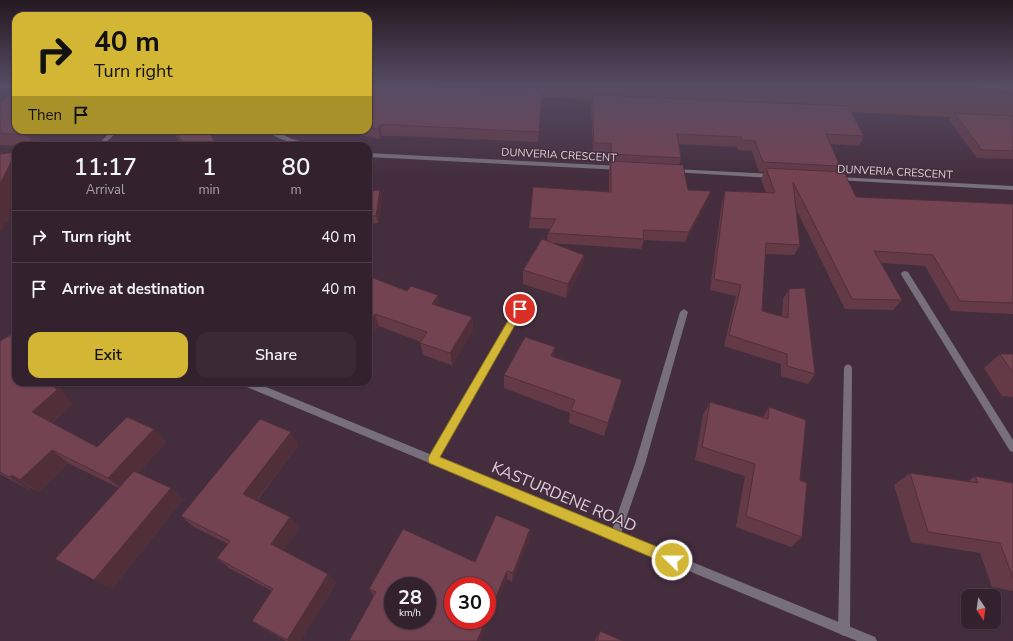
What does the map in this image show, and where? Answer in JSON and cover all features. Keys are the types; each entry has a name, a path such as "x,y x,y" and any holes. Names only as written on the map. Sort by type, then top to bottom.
{"street":[{"path":"103,142 112,134"},
{"path":"277,134 299,142"},
{"name":"DUNVERIA CRESCENT","path":"372,155 631,169"},
{"path":"663,170 782,176"},
{"name":"DUNVERIA CRESCENT","path":"830,179 1013,188"},
{"path":"905,274 1013,448"},
{"path":"433,459 527,296"},
{"path":"615,536 640,464 684,312"},
{"path":"844,630 848,368"},
{"name":"KASTURDENE ROAD","path":"254,386 871,641"}],"shaded area":[{"path":"909,115 1013,115 1013,120"}],"building":[{"path":"0,115 12,115 12,134 0,133"},
{"path":"372,115 540,115 539,132 396,125 380,125 378,129 372,128"},
{"path":"593,115 853,115 864,136 826,134 840,166 763,162 755,141 742,140 741,137 677,134 681,158 611,154 611,143 594,143"},
{"path":"955,115 1013,116 1013,151 982,150"},
{"path":"176,134 210,134 214,142 184,142"},
{"path":"12,152 12,160 0,184 0,154"},
{"path":"611,161 683,165 688,190 711,191 689,232 643,230 644,239 548,233 556,219 530,218 533,187 611,192"},
{"path":"766,168 844,172 856,197 1013,204 1013,303 960,301 933,255 874,251 902,300 852,299 793,182 800,245 766,243 762,311 788,318 789,289 805,288 815,374 787,366 787,354 729,335 741,285 714,279 725,191 775,193"},
{"path":"380,190 376,216 372,216 372,191"},
{"path":"542,239 584,255 568,284 523,270"},
{"path":"372,278 407,291 411,286 438,295 432,304 472,317 450,353 420,343 427,332 375,314 372,318"},
{"path":"12,334 12,386 54,386 57,390 32,412 97,447 127,417 154,429 108,478 52,450 20,480 12,475 9,477 0,472 0,341"},
{"path":"525,337 555,347 551,356 622,380 608,423 571,410 575,400 504,375"},
{"path":"1000,354 1013,354 1013,373"},
{"path":"710,402 768,419 769,407 806,420 800,480 807,483 802,537 746,516 755,464 702,447"},
{"path":"260,419 291,432 243,494 290,517 271,544 328,574 287,640 252,621 273,589 217,558 230,541 181,516"},
{"path":"134,471 171,488 94,580 55,559"},
{"path":"910,473 978,483 975,476 1013,483 1013,578 1000,543 928,532"},
{"path":"496,515 530,529 513,573 507,571 496,597 496,577 444,577 444,629 482,629 477,641 349,641 376,592 369,589 403,529 475,562"},
{"path":"600,631 623,641 597,641"}],"route":[{"path":"520,309 433,459 672,560"}]}
